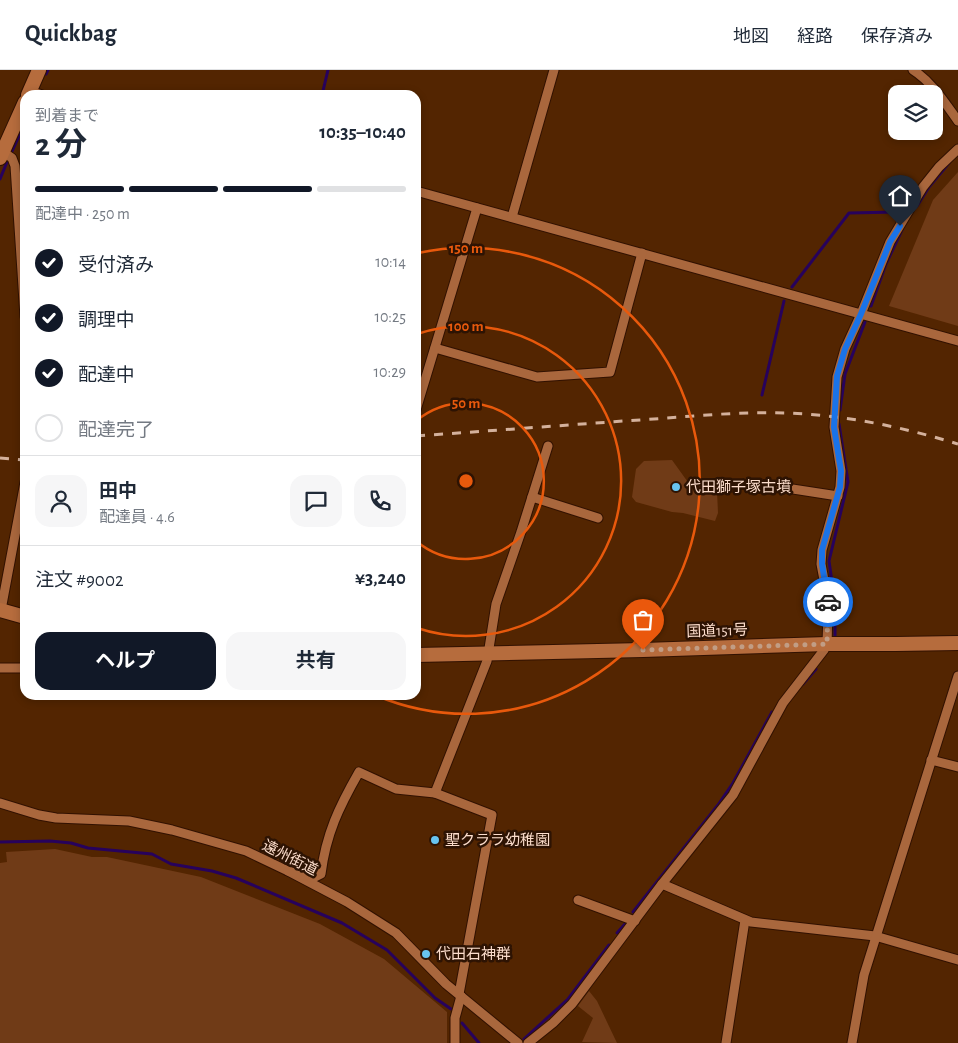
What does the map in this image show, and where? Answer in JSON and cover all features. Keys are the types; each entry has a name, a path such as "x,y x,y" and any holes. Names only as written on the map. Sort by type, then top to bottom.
{"highway":[{"path":"33,90 39,70"},
{"path":"1,155 20,118"},
{"path":"1,610 20,616"},
{"name":"国道151号","path":"421,655 958,642"}],"street":[{"path":"512,218 554,70"},
{"path":"913,70 920,74 935,90 958,121"},
{"path":"528,1043 553,1023 572,1004 662,884 733,795 783,703 827,644 827,596 822,564 822,550 825,534 838,496 841,471 834,427 837,376 845,349 890,242 923,187 939,167 958,149"},
{"path":"1,155 12,158 15,166 20,242"},
{"path":"421,193 958,341"},
{"path":"421,394 477,208"},
{"path":"435,348 537,376 610,372 642,253"},
{"path":"435,793 487,661 496,604 548,446"},
{"path":"760,484 838,496"},
{"path":"532,497 598,518"},
{"path":"1,610 20,509"},
{"path":"0,668 20,668"},
{"path":"852,1043 864,975 875,936 931,760 955,696 958,676"},
{"path":"931,760 958,767"},
{"path":"347,902 346,897 326,887 322,881 321,874 324,854 338,808 359,772 396,789 435,793 492,814 455,1018 455,1043"},
{"name":"遠州街道","path":"0,803 39,815 56,818 129,821 172,830 246,851 347,902 396,933 446,984 518,1043"},
{"path":"288,871 313,878 321,874"},
{"path":"662,884 751,922 875,936 958,960"},
{"path":"578,900 634,921"},
{"path":"726,1043 746,920"}],"shaded area":[{"path":"958,172 958,326 889,306 933,200"},
{"path":"672,460 690,485 698,481 705,488 717,491 718,513 715,521 636,502 632,497 636,469 644,461"},
{"path":"55,849 92,857 107,857 201,877 320,924 384,959 447,1012 447,1043 0,1043 0,863 7,862 6,852"},
{"path":"589,991 597,1001 617,1043 582,1042 593,1018 578,1006"}],"waterway":[{"path":"46,74 48,70"},
{"path":"323,90 328,70"},
{"path":"12,151 20,134"},
{"path":"0,179 7,162"},
{"path":"917,206 929,187 949,163"},
{"path":"792,287 849,213 897,212"},
{"path":"871,306 886,264 902,230"},
{"path":"762,395 784,301"},
{"path":"840,410 845,374 865,322"},
{"path":"835,636 835,603 829,561 848,482 839,424"},
{"path":"803,684 816,669"},
{"path":"633,912 718,805 733,783 772,712"},
{"path":"0,842 50,841 71,843 88,848 152,854 171,864 212,871 236,878 342,923 387,950 435,998 451,1009"},
{"path":"617,933 625,924"},
{"path":"524,1039 568,999 609,945"},
{"path":"462,1023 479,1043"}],"railway":[{"path":"421,436 706,415 787,413 852,419 895,427 958,444"},
{"path":"0,458 20,460"}],"way so far":[{"path":"643,650 827,644 828,602"}],"place":[{"name":"代田獅子塚古墳","path":"676,487"},
{"name":"聖クララ幼稚園","path":"435,840"},
{"name":"代田石神群","path":"426,954"}],"route":[{"path":"828,602 822,564 822,550 825,534 840,487 841,471 834,427 837,376 845,349 890,242 900,226"}]}
